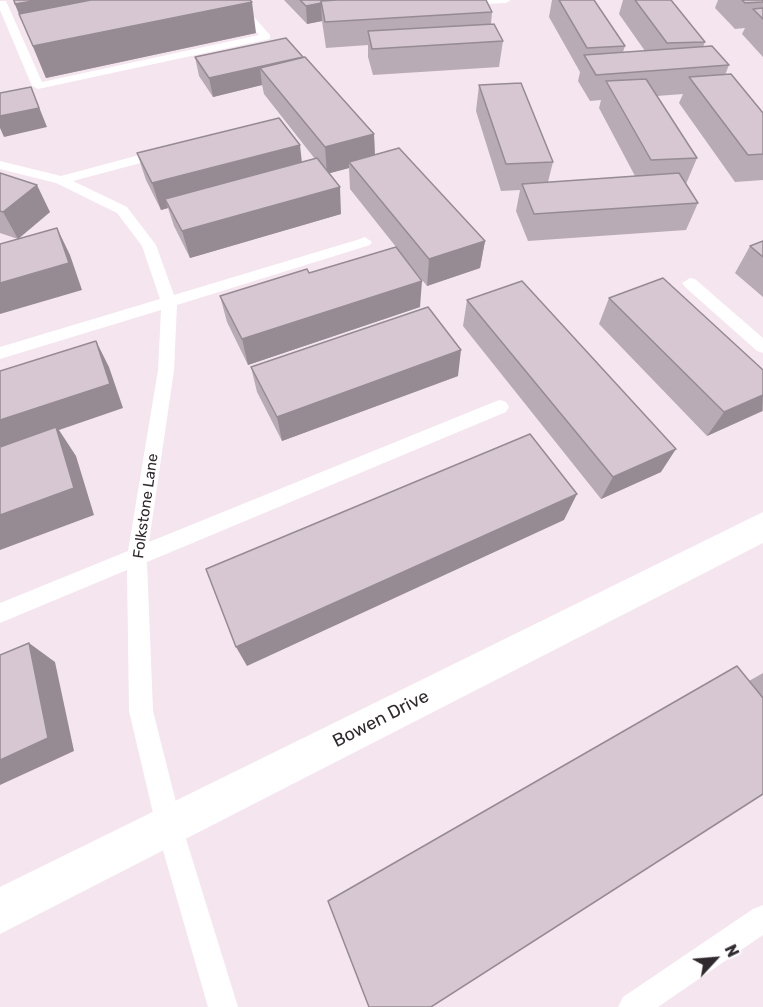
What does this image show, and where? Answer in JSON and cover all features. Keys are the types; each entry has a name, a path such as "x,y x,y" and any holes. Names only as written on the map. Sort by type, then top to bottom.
{"street":[{"name":"Bowen Drive","path":"0,911 763,527"}],"lane":[{"path":"4,1 24,41 38,86 266,37 233,0 221,2"},
{"path":"453,2 506,0"},
{"path":"61,180 175,149"},
{"name":"Folkstone Lane","path":"0,165 61,180 122,210 149,245 169,302 166,370 137,556 141,711 169,826 223,1007"},
{"path":"0,353 365,242"},
{"path":"690,282 763,347"},
{"path":"0,613 500,407"},
{"path":"633,1007 763,919"}],"building":[{"path":"14,0 39,0 15,4"},
{"path":"91,0 250,0 252,2 33,46 19,14"},
{"path":"300,0 336,0 321,1 321,3 306,6"},
{"path":"486,0 492,12 325,22 321,1"},
{"path":"559,0 594,0 625,46 587,48"},
{"path":"635,0 671,0 705,42 667,43"},
{"path":"742,0 763,0 763,2 745,3"},
{"path":"763,8 763,19 753,9"},
{"path":"494,24 503,41 372,49 368,31"},
{"path":"286,38 303,57 209,78 195,57"},
{"path":"712,46 729,65 596,75 584,55"},
{"path":"305,57 374,134 325,147 260,68"},
{"path":"731,74 763,113 763,154 748,155 689,77"},
{"path":"646,79 697,158 651,160 606,81"},
{"path":"521,83 553,162 506,164 479,85"},
{"path":"31,87 39,108 0,116 0,93"},
{"path":"279,118 300,145 152,183 137,153"},
{"path":"399,148 485,241 429,259 349,162"},
{"path":"317,158 340,187 182,231 165,199"},
{"path":"0,173 37,185 3,212 0,211"},
{"path":"679,173 698,203 534,214 522,184"},
{"path":"57,228 69,263 0,283 0,244"},
{"path":"763,241 763,257 750,246"},
{"path":"396,247 422,281 242,339 220,296 307,269 309,273"},
{"path":"663,278 763,370 763,395 724,412 609,298"},
{"path":"522,281 676,449 613,477 467,300"},
{"path":"428,307 461,350 277,417 251,367"},
{"path":"96,341 110,384 0,420 0,371"},
{"path":"56,427 74,488 0,515 0,447"},
{"path":"530,434 577,494 236,647 206,569"},
{"path":"29,643 48,738 0,760 0,655"},
{"path":"737,666 763,698 763,794 431,1007 369,1007 328,901"}]}
